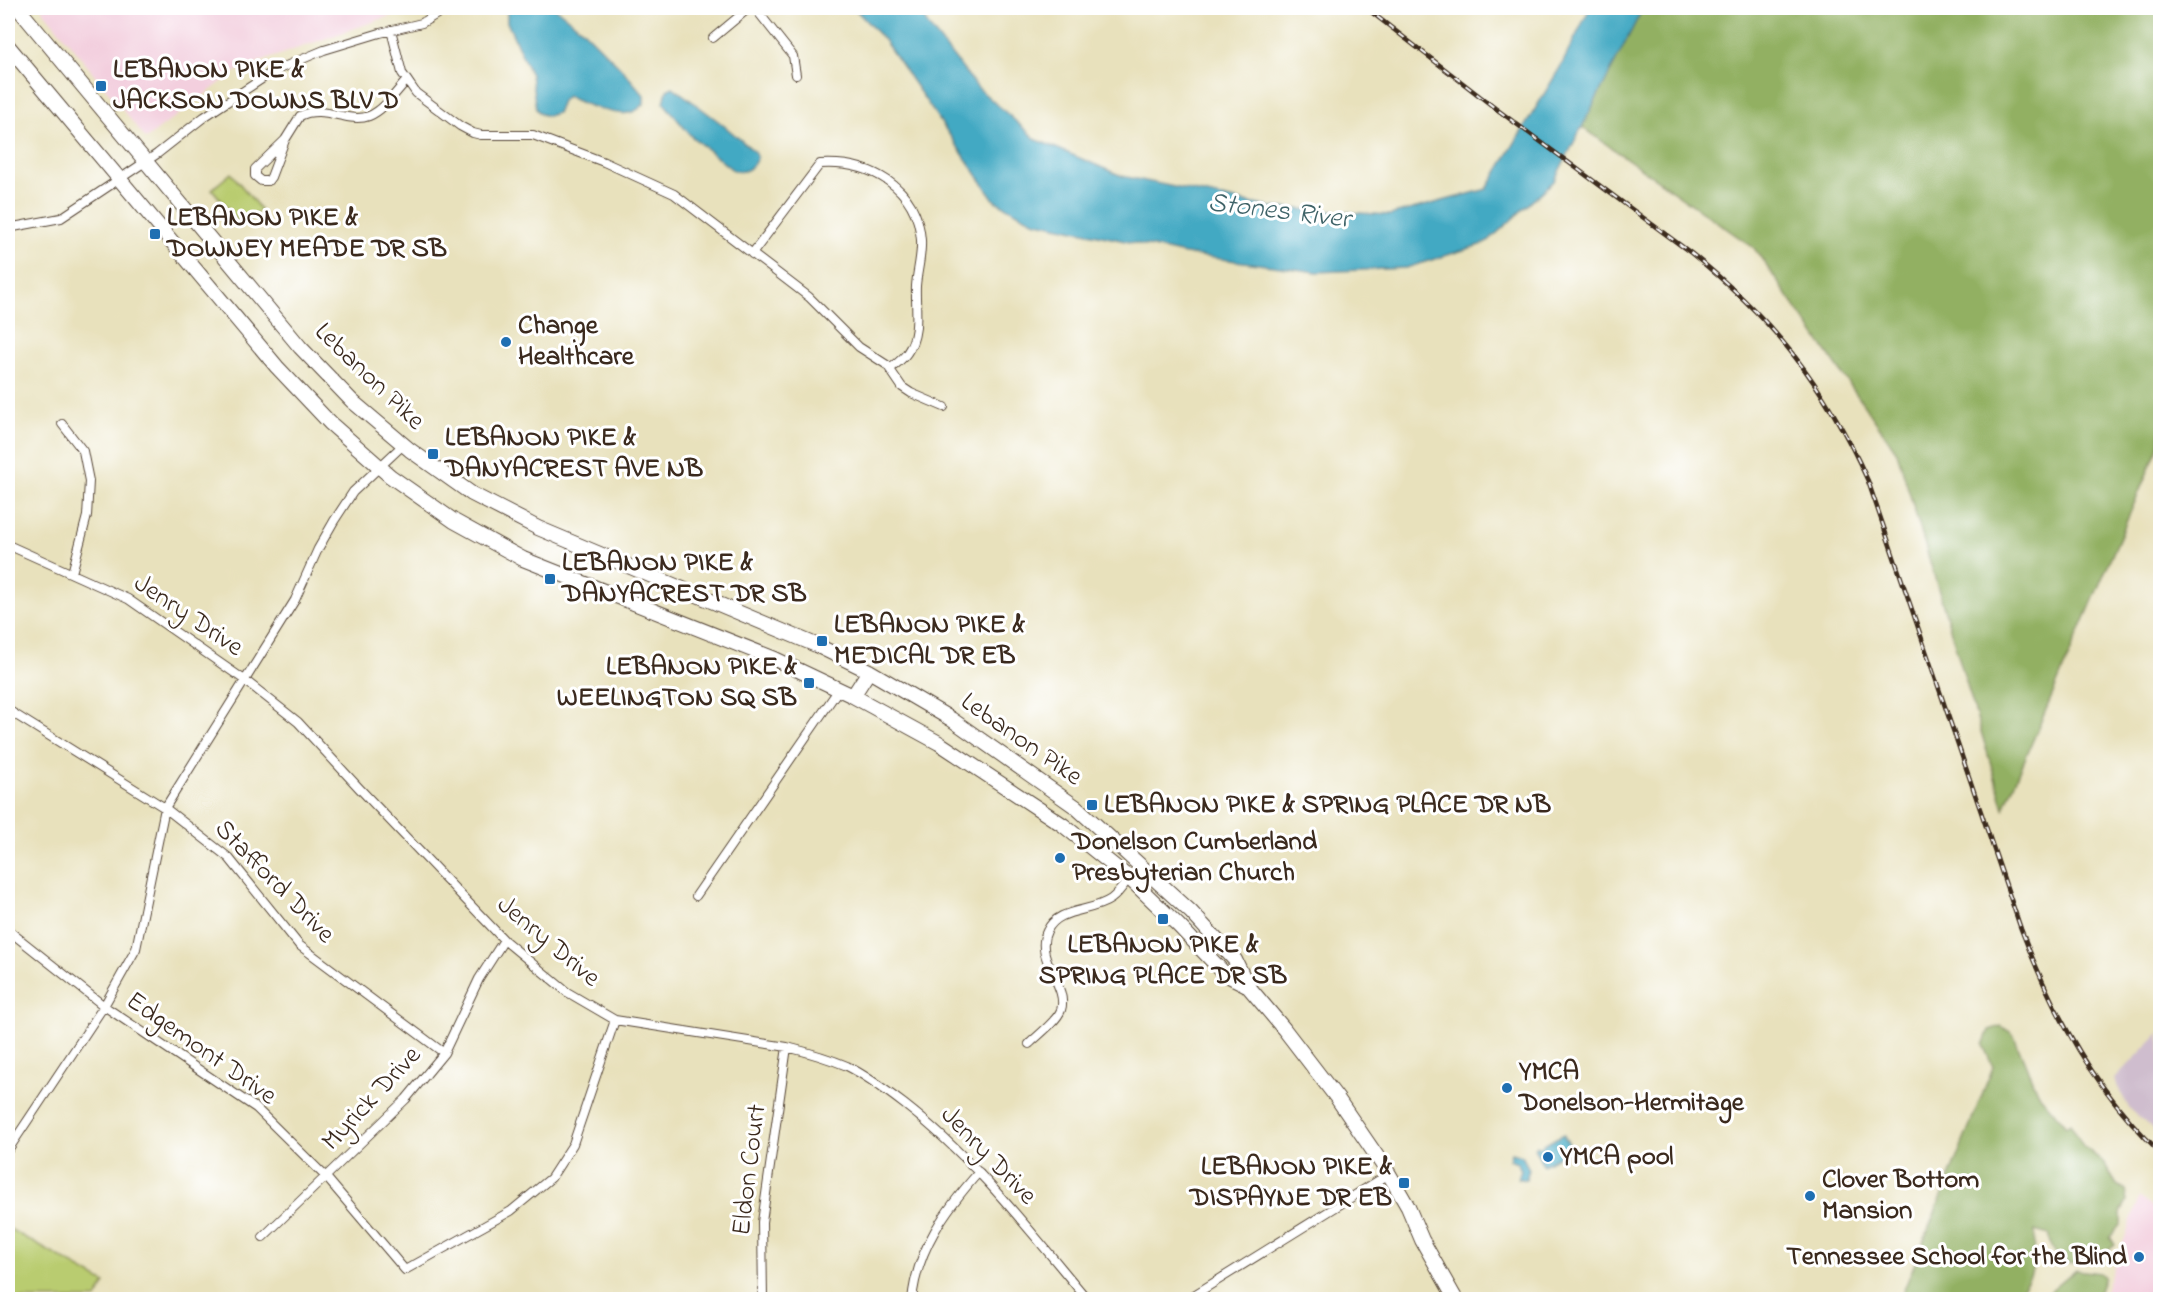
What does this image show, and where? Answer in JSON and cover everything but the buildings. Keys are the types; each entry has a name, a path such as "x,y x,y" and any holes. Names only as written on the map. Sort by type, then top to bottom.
{"main road":[{"name":"Lebanon Pike","path":"18,8 300,347 352,401 403,445 472,494 538,528 816,645 869,671 951,719 1076,807 1191,912 1235,960 1247,985 1337,1098 1389,1174 1408,1207 1422,1240 1456,1299"},
{"name":"Lebanon Pike","path":"8,46 277,367 330,423 380,466 454,521 523,559 775,659 853,696 939,743 1063,825 1129,878 1225,974 1247,985"},
{"path":"853,696 869,671"},
{"path":"1035,807 1049,788"}],"street":[{"path":"8,228 61,218 147,162 204,117 274,71 324,50 422,23 447,8"},
{"path":"713,38 749,8"},
{"path":"755,8 794,56 796,75"},
{"path":"391,30 402,73 416,93 432,106 473,133 533,135 560,144 674,194 809,297 859,347 882,360 895,379 911,393 944,407"},
{"path":"285,140 255,169 255,176 261,181 268,181 271,177 285,140 298,118 304,113 318,111 361,118 370,116 407,80"},
{"path":"753,254 820,164 857,166 874,172 896,187 907,199 914,212 921,242 913,341 907,353 890,369"},
{"path":"62,424 83,451 89,481 87,516 72,573"},
{"path":"8,1150 104,1006 136,949 165,808 295,600 334,520 353,492 403,445"},
{"name":"Jenry Drive","path":"8,545 128,599 246,681 298,722 504,940 567,993 615,1020 787,1047 811,1053 850,1068 888,1091 935,1128 979,1172 1088,1299"},
{"path":"696,897 838,689"},
{"name":"Stafford Drive","path":"8,710 165,808 229,858 299,945 444,1053"},
{"path":"1029,1044 1048,1027 1061,1011 1060,995 1043,949 1047,929 1062,916 1091,909 1112,898 1129,878"},
{"name":"Edgemont Drive","path":"8,930 104,1006 256,1108 326,1177 405,1270 511,1211 552,1179 573,1144 615,1020"},
{"name":"Myrick Drive","path":"263,1237 406,1099 444,1053 479,979 504,940"},
{"name":"Eldon Court","path":"763,1299 762,1222 787,1047"},
{"path":"912,1299 918,1270 938,1223 953,1201 979,1172"},
{"path":"1186,1299 1389,1174"}],"shaded area":[{"path":"41,8 409,8 239,69 146,139"},
{"path":"2160,1032 2160,1136 2129,1108 2114,1080"},
{"name":"Tennessee School for the Blind","path":"2140,1197 2160,1214 2160,1299 2102,1299"}],"green space":[{"path":"1643,8 2160,8 2160,443 2004,808 1897,452 1754,248 1582,127"},
{"path":"231,173 261,210 242,226 212,189"},
{"path":"2001,1026 2013,1034 2037,1092 2066,1126 2070,1123 2083,1146 2102,1161 2117,1185 2125,1190 2127,1202 2121,1213 2121,1224 2110,1237 2115,1245 2106,1252 2095,1252 2086,1259 2070,1264 2054,1253 2049,1235 2035,1231 2033,1269 2019,1291 2009,1299 1906,1299 1902,1295 1993,1067 1983,1045 1989,1030"},
{"path":"8,1228 105,1283 96,1299 8,1299"},
{"path":"2076,1270 2100,1273 2104,1277 2096,1299 2042,1299"}],"water":[{"path":"507,8 555,8 583,30 620,67 644,95 644,104 634,111 618,113 590,106 567,96 557,113 548,116 541,114 536,109 531,75 507,22"},
{"name":"Stones River","path":"854,8 917,8 977,87 1037,140 1122,176 1269,207 1390,215 1487,189 1561,66 1590,8 1643,8 1554,181 1486,243 1406,268 1317,272 1185,254 1033,221 995,201 884,40"},
{"path":"673,87 755,152 757,158 751,167 745,171 734,171 691,136 664,103 667,90"},
{"name":"YMCA pool","path":"1563,1134 1572,1149 1543,1165 1534,1148 1537,1146 1539,1148"},
{"path":"1511,1153 1522,1156 1529,1169 1526,1180 1518,1178 1521,1170 1517,1163 1509,1160"}],"railway":[{"path":"1366,8 1495,108 1691,253 1747,303 1772,329 1815,384 1834,414 1868,481 2033,960 2061,1020 2096,1077 2115,1103 2160,1152"}],"place":[{"name":"LEBANON PIKE & JACKSON DOWNS BLV D","path":"101,86"},
{"name":"LEBANON PIKE & DOWNEY MEADE DR SB","path":"155,234"},
{"name":"Change Healthcare","path":"506,342"},
{"name":"LEBANON PIKE & DANYACREST AVE NB","path":"433,454"},
{"name":"LEBANON PIKE & DANYACREST DR SB","path":"550,579"},
{"name":"LEBANON PIKE & MEDICAL DR EB","path":"822,641"},
{"name":"LEBANON PIKE & WEELINGTON SQ SB","path":"809,683"},
{"name":"LEBANON PIKE & SPRING PLACE DR NB","path":"1092,805"},
{"name":"Donelson Cumberland Presbyterian Church","path":"1060,858"},
{"name":"LEBANON PIKE & SPRING PLACE DR SB","path":"1163,919"},
{"name":"YMCA Donelson-Hermitage","path":"1507,1088"},
{"name":"YMCA pool","path":"1548,1157"},
{"name":"LEBANON PIKE & DISPAYNE DR EB","path":"1404,1183"},
{"name":"Clover Bottom Mansion","path":"1810,1196"},
{"name":"Tennessee School for the Blind","path":"2139,1257"}]}
